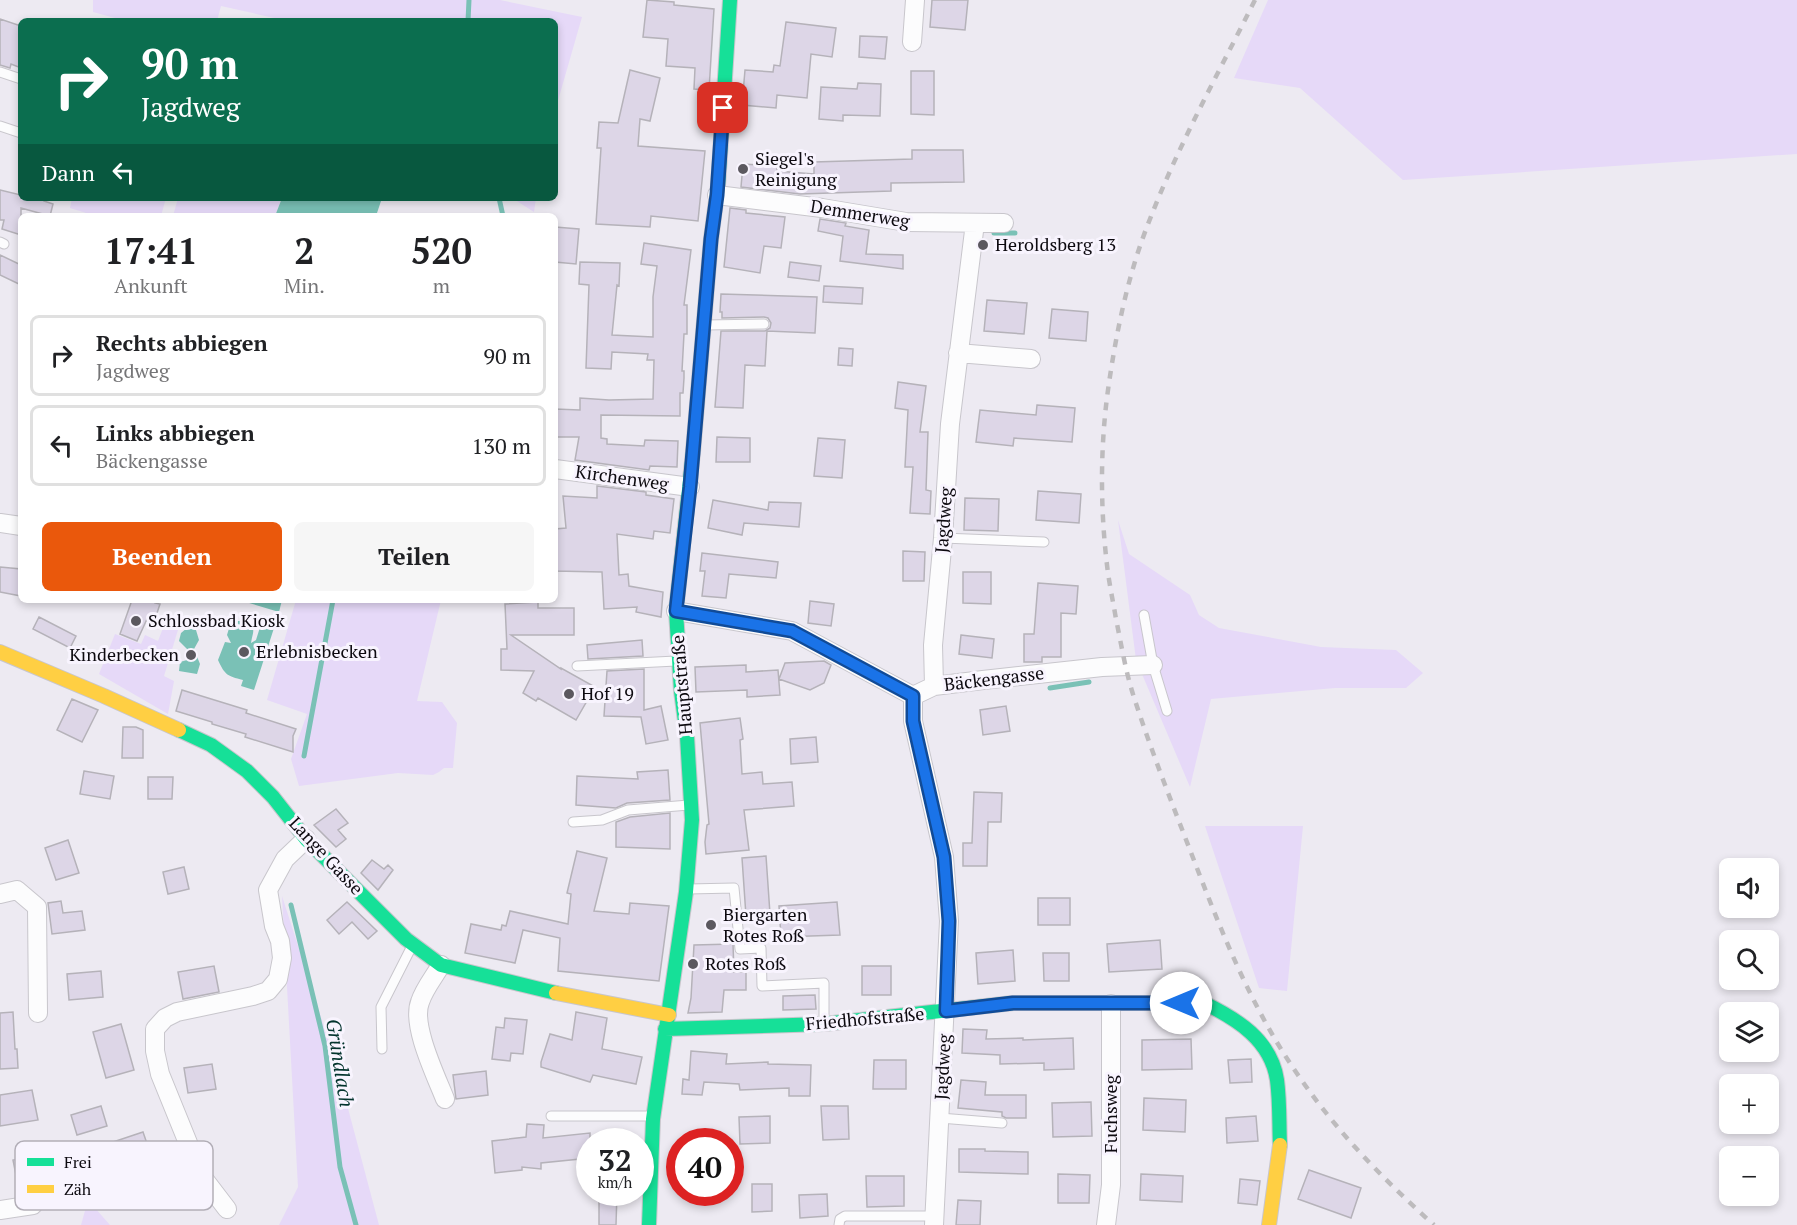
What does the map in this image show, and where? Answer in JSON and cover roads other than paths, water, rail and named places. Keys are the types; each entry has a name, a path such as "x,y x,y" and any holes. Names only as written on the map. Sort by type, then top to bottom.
{"street":[{"name":"Hauptstraße","path":"649,1225 654,1116 686,889 692,805 676,611 717,195 730,0"},
{"path":"912,42 915,0"},
{"name":"Demmerweg","path":"717,195 822,207 906,222 1004,223"},
{"name":"Jagdweg","path":"934,686 933,645 950,424 975,223"},
{"path":"958,353 1031,359"},
{"name":"Kirchenweg","path":"558,469 690,487"},
{"path":"0,523 18,526"},
{"path":"676,611 792,631 913,696"},
{"name":"Lange Gasse","path":"0,652 211,745 247,771 273,797 306,838 413,944 441,965 566,995 669,1015"},
{"name":"Bäckengasse","path":"913,696 934,686 1102,667 1153,665"},
{"name":"Jagdweg","path":"913,696 913,721 944,857 949,921 934,1220"},
{"path":"187,1141 160,1074 155,1051 155,1029 165,1018 177,1012 253,996 268,991 278,979 282,958 268,890 285,859 306,838"},
{"path":"0,894 17,890 37,907 38,1012"},
{"path":"441,965 419,1003 418,1021 421,1037 445,1099"},
{"name":"Friedhofstraße","path":"665,1029 824,1024 1013,1003 1204,1003 1232,1017 1253,1034 1269,1054 1277,1079 1280,1147 1269,1225"},
{"name":"Fuchsweg","path":"1106,1225 1111,1185 1112,1004"},
{"path":"213,1191 227,1209"},
{"path":"0,1210 15,1207"}],"lane":[{"path":"0,72 18,78"},
{"path":"0,126 18,133"},
{"path":"704,325 764,324"},
{"path":"943,538 1044,542"},
{"path":"1144,615 1153,665 1167,711"},
{"path":"577,666 679,661"},
{"path":"573,822 602,820 628,810 692,805"},
{"path":"686,889 734,888 740,949 761,948 762,986 824,983 824,1024"},
{"path":"382,1049 381,1007 413,944"},
{"path":"551,1116 654,1116"},
{"path":"940,1118 1002,1123"},
{"path":"839,1225 840,1219 845,1216 934,1220"}],"waterway":[{"name":"Gründlach","path":"468,18 469,0"},
{"name":"Gründlach","path":"500,201 502,213"},
{"path":"994,233 1015,233"},
{"name":"Gründlach","path":"304,756 332,603"},
{"path":"1050,688 1089,682"},
{"name":"Gründlach","path":"291,905 325,1046 340,1167 356,1225"}],"railway":[{"path":"1255,0 1161,191 1130,279 1112,362 1104,428 1102,497 1108,572 1125,664 1139,711 1160,771 1237,966 1265,1022 1313,1096 1379,1172 1434,1225"}],"place":[{"name":"Siegel's Reinigung","path":"743,169"},
{"name":"Heroldsberg 13","path":"983,245"},
{"name":"Schlossbad Kiosk","path":"136,621"},
{"name":"Erlebnisbecken","path":"244,652"},
{"name":"Kinderbecken","path":"191,655"},
{"name":"Hof 19","path":"569,694"},
{"name":"Biergarten Rotes Roß","path":"711,925"},
{"name":"Rotes Roß","path":"693,964"}]}
